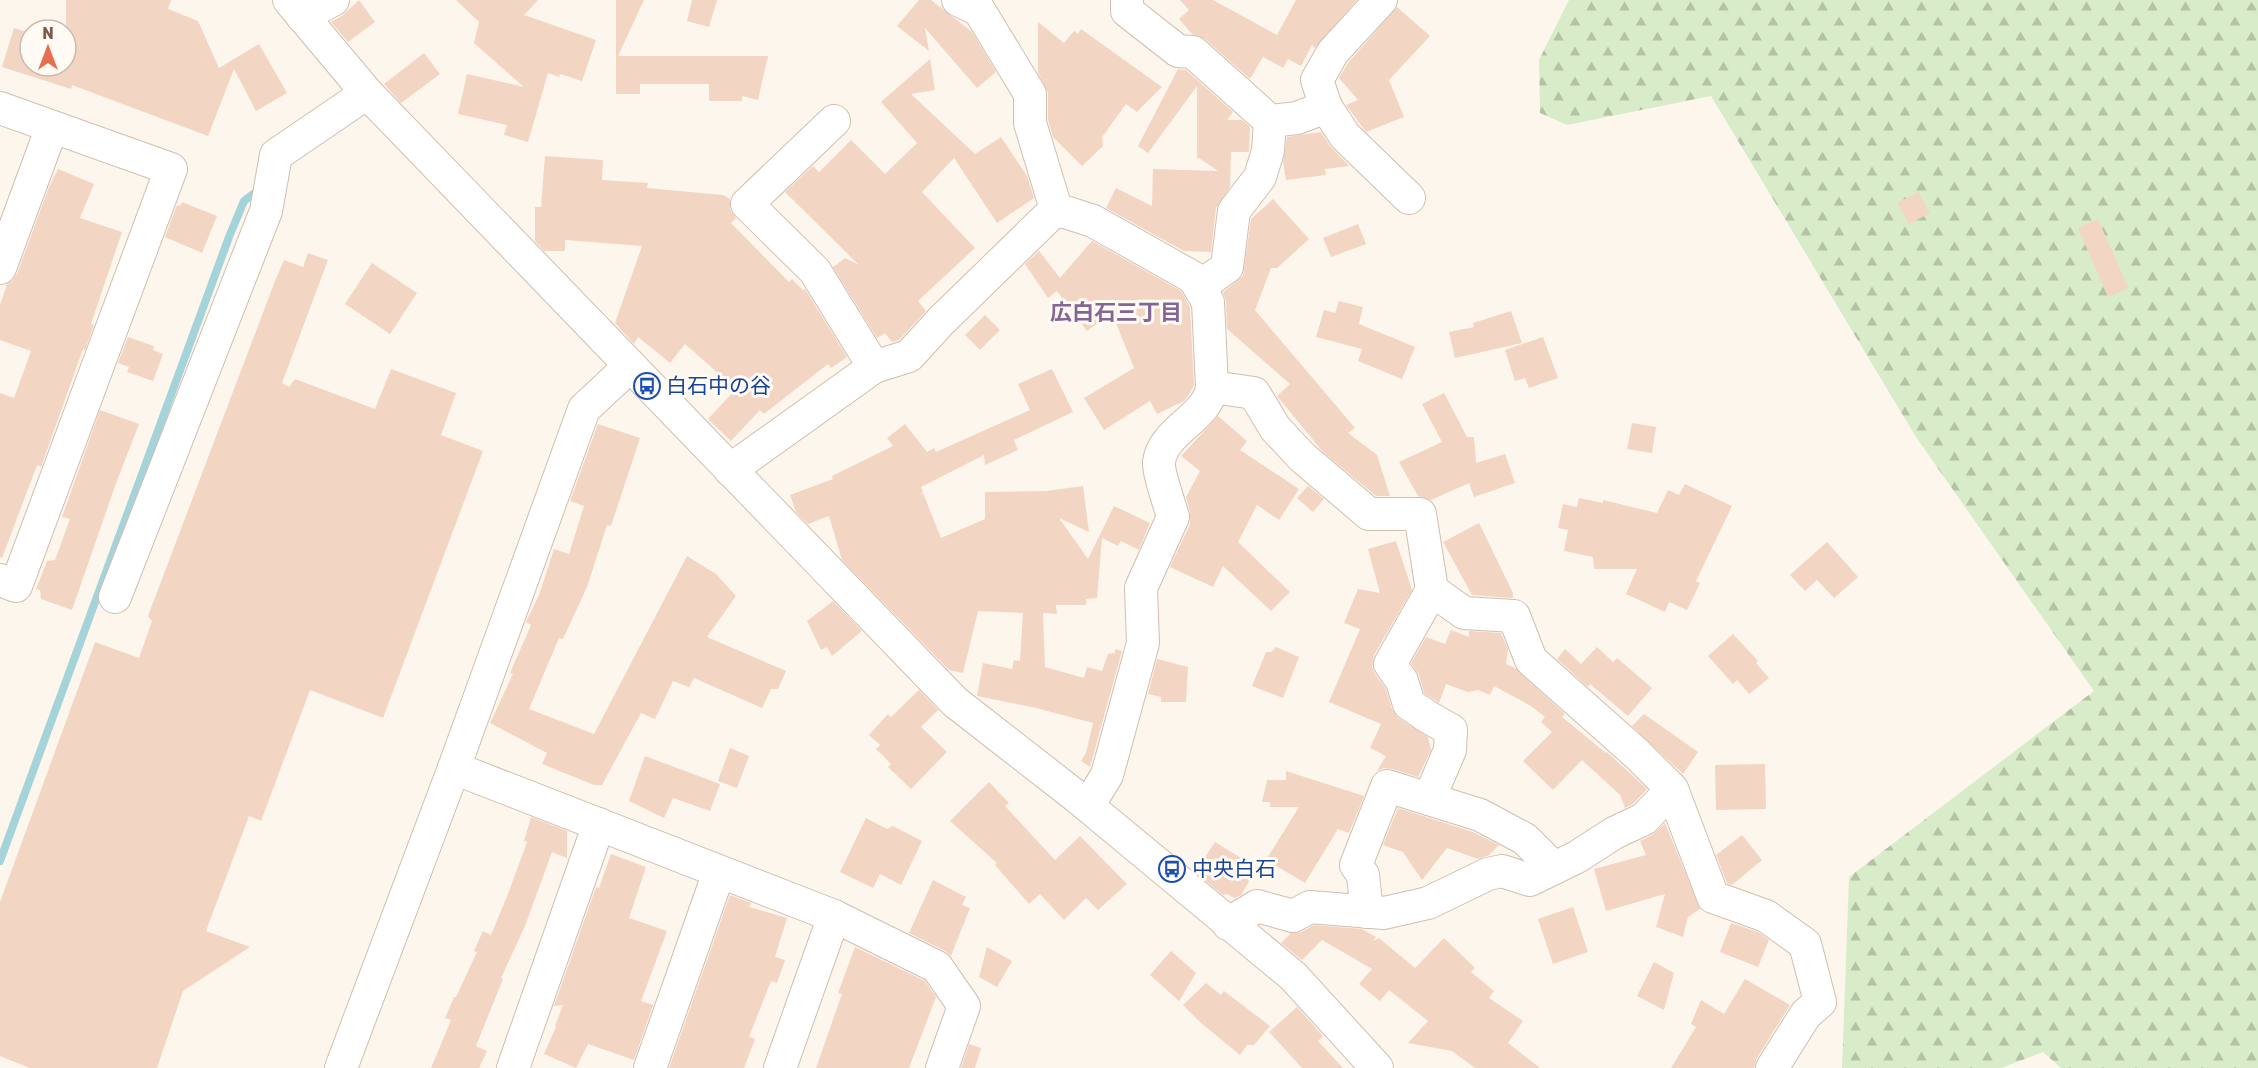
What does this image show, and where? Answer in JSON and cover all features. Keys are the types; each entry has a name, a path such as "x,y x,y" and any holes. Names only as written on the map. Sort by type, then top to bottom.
{"street":[{"path":"333,0 296,8 367,93 955,702 1088,806 1293,976 1377,1068"},
{"path":"958,0 979,10 1030,94 1030,123 1056,209"},
{"path":"1127,0 1127,11 1178,51 1193,52 1270,121 1297,118 1326,107"},
{"path":"1381,0 1333,52 1317,80 1326,107 1344,136 1409,198"},
{"path":"115,597 266,211 276,155 367,93"},
{"path":"0,108 171,169 16,586 0,580"},
{"path":"834,121 747,204 815,271 874,367"},
{"path":"1199,287 1227,267 1234,211 1260,177 1268,151 1270,121"},
{"path":"0,268 52,127"},
{"path":"1056,209 1093,221 1194,278 1208,302 1211,398 1165,446 1158,463 1173,517 1141,588 1143,643 1107,775 1088,806"},
{"path":"730,470 874,367 909,356 941,321 1056,209"},
{"path":"340,1068 454,768 584,409 630,366"},
{"path":"1212,387 1254,393 1275,428 1302,457 1369,514 1420,514 1432,590 1390,664 1402,681 1409,704 1451,730 1450,750 1429,799"},
{"path":"1432,590 1464,613 1514,616 1531,660 1637,754 1672,789 1713,897 1766,916 1805,944 1820,1002 1806,1014 1772,1068"},
{"path":"454,768 834,916 937,967 964,1006 942,1068"},
{"path":"1367,912 1363,875 1356,865 1387,786 1480,815 1526,838 1554,868"},
{"path":"1228,924 1257,906 1293,916 1310,907 1384,913 1428,903 1488,874 1502,871 1530,880 1577,857 1614,833 1644,819 1672,789"},
{"path":"513,1068 598,824"},
{"path":"650,1068 719,872"},
{"path":"780,1068 834,916"}],"green space":[{"path":"1569,0 2258,0 2258,1068 2061,1068 2043,1052 2001,1068 1842,1068 1849,877 2094,691 1916,437 1711,96 1567,125 1540,113 1539,60"}],"building":[{"path":"66,0 171,0 168,9 198,21 219,68 259,44 287,93 256,111 234,69 208,136 72,85 71,89 36,78 78,78 78,18 66,18"},
{"path":"359,0 375,22 348,42 331,22 342,16"},
{"path":"456,0 538,0 524,15 596,40 582,81 548,73 528,142 504,135 507,125 458,114 467,74 524,87 474,43 479,22"},
{"path":"616,0 644,0 618,56 768,56 758,100 742,96 742,101 709,101 709,84 640,84 640,94 616,94"},
{"path":"692,0 717,0 709,27 687,21"},
{"path":"919,0 931,0 972,32 996,72 977,88 925,28 929,51 897,26"},
{"path":"1180,0 1213,0 1277,35 1296,0 1357,0 1315,48 1312,45 1301,66 1288,59 1283,68 1263,57 1250,79 1205,39 1192,34 1179,19 1189,10"},
{"path":"1397,7 1430,36 1389,80 1404,117 1366,132 1346,105 1358,100 1339,78 1348,63"},
{"path":"1038,22 1064,43 1074,31 1078,34 1081,29 1162,87 1137,112 1126,104 1102,137 1103,146 1082,166 1053,137 1048,120 1048,93 1038,73"},
{"path":"14,28 18,29 18,72 2,67"},
{"path":"424,53 440,74 401,103 384,84"},
{"path":"930,59 935,90 911,94 975,154 1001,137 1027,176 1034,198 997,223 954,158 922,192 975,248 918,301 926,311 899,340 892,342 885,333 877,338 833,267 845,258 859,265 785,192 813,166 819,172 851,140 885,174 917,143 881,102"},
{"path":"1178,69 1186,70 1233,112 1227,120 1242,120 1250,127 1249,152 1231,152 1230,187 1216,208 1211,252 1184,251 1106,208 1116,188 1152,206 1153,169 1218,171 1199,158 1197,159 1197,86 1148,153 1138,146"},
{"path":"1321,132 1330,146 1349,166 1325,169 1326,175 1286,180 1283,162 1287,137"},
{"path":"545,156 603,160 602,180 648,183 647,188 723,195 730,199 730,209 736,218 731,223 789,282 792,279 803,290 805,289 847,357 831,368 828,364 764,414 760,410 731,441 708,419 736,389 685,344 670,363 638,337 634,344 615,323 642,246 565,240 565,251 544,251 535,241 535,207 541,207"},
{"path":"58,169 94,184 80,218 122,232 91,324 94,325 85,350 83,349 41,467 37,465 2,558 0,557 0,393 14,398 31,351 0,340 0,305 7,284 17,274 49,187"},
{"path":"1918,192 1930,213 1909,224 1897,203"},
{"path":"1273,199 1309,239 1277,268 1271,268 1255,310 1355,428 1348,433 1377,455 1390,496 1376,496 1323,452 1277,396 1290,384 1227,329 1226,301 1223,292 1243,276 1251,219"},
{"path":"182,202 217,216 202,253 165,237 177,205 180,206"},
{"path":"2098,219 2128,288 2108,297 2078,228"},
{"path":"1358,224 1366,244 1331,257 1323,238"},
{"path":"1092,241 1181,291 1190,307 1194,385 1188,396 1184,401 1157,414 1150,401 1104,430 1084,398 1134,368 1116,323 1113,324 1110,314 1087,331 1057,291 1048,298 1025,264 1039,251 1060,278"},
{"path":"308,253 328,260 282,383 289,387 295,379 375,409 391,369 456,393 441,435 483,451 383,718 310,690 261,821 249,816 206,931 250,947 183,991 157,1068 30,1068 0,1056 0,902 95,642 139,658 152,621 148,616 275,281 284,260 303,267"},
{"path":"372,263 417,293 390,334 345,304"},
{"path":"1339,301 1363,307 1359,324 1415,347 1402,379 1358,361 1362,349 1316,337 1324,310 1335,313"},
{"path":"1511,311 1522,343 1455,358 1449,332 1474,327 1473,323"},
{"path":"985,315 1000,330 980,350 965,335"},
{"path":"128,337 154,346 153,350 163,354 153,381 127,372 129,367 118,363"},
{"path":"1543,337 1558,378 1529,388 1525,378 1515,381 1505,350"},
{"path":"1052,369 1073,412 1014,440 1018,450 985,465 984,455 921,487 923,492 920,494 923,493 941,538 985,519 985,492 1046,491 1083,486 1089,532 1059,518 1088,559 1114,506 1150,523 1139,550 1121,541 1118,546 1102,538 1097,598 1086,599 1086,605 1056,605 1057,614 1043,613 1045,667 1084,678 1087,667 1102,671 1108,654 1115,653 1115,649 1122,651 1090,767 1081,761 1086,753 1093,723 977,696 983,663 1012,669 1014,660 1020,661 1023,613 978,611 963,673 949,670 842,560 829,516 808,524 796,512 790,495 833,479 832,476 893,446 887,438 905,424 927,452 934,448 936,452 1030,410 1018,384"},
{"path":"1444,393 1467,437 1474,437 1476,463 1505,454 1515,483 1474,497 1469,483 1431,500 1418,496 1399,462 1442,442 1422,404"},
{"path":"100,410 139,424 72,610 41,599 40,590 36,589 47,561 55,560 70,519 62,517"},
{"path":"1218,416 1247,441 1240,450 1299,489 1279,520 1257,505 1238,542 1290,592 1271,611 1223,566 1213,587 1170,567 1190,524 1186,497 1200,471 1181,456"},
{"path":"1632,423 1656,427 1652,453 1627,449"},
{"path":"598,424 640,438 611,526 607,525 587,587 563,639 559,638 529,709 594,734 687,556 716,574 736,596 707,637 786,671 778,689 771,689 762,708 694,678 689,687 673,681 655,719 641,713 602,785 594,785 542,764 547,753 490,723 513,674 510,673 531,625 526,622 539,595 554,549 569,554 584,506 570,501"},
{"path":"1685,484 1732,506 1696,581 1700,583 1687,610 1669,602 1665,612 1626,594 1637,569 1594,569 1593,557 1564,551 1568,530 1558,528 1563,504 1577,507 1579,498 1603,503 1603,500 1657,513 1668,490 1679,495"},
{"path":"1308,486 1324,499 1313,512 1297,498"},
{"path":"1479,523 1513,593 1513,598 1472,595 1443,542"},
{"path":"1396,541 1412,590 1374,655 1372,666 1386,689 1392,709 1398,718 1428,737 1431,750 1418,777 1392,769 1384,768 1377,771 1386,756 1370,748 1381,724 1329,702 1360,629 1344,623 1358,589 1380,593 1368,549"},
{"path":"1827,542 1858,577 1834,598 1817,580 1805,591 1790,575"},
{"path":"833,601 862,631 832,656 827,647 821,650 807,621"},
{"path":"1451,630 1469,637 1469,631 1501,633 1508,649 1506,664 1515,668 1565,714 1562,717 1607,752 1647,789 1633,804 1625,808 1620,795 1582,760 1553,790 1523,761 1552,732 1541,722 1545,717 1531,706 1494,686 1490,695 1478,690 1468,692 1446,684 1439,703 1424,693 1419,675 1411,663 1426,637 1445,644"},
{"path":"1733,634 1758,661 1756,663 1769,678 1749,694 1737,680 1733,684 1708,656"},
{"path":"1276,647 1299,657 1283,698 1252,686 1266,652 1271,652"},
{"path":"1597,647 1613,662 1617,658 1652,688 1628,716 1590,684 1588,687 1557,659 1565,649 1581,664"},
{"path":"1157,659 1188,667 1186,702 1161,702 1161,697 1148,694"},
{"path":"919,690 938,710 921,727 947,752 911,789 888,767 891,764 876,749 880,745 869,735 888,714 891,717"},
{"path":"1644,714 1698,752 1683,774 1632,726"},
{"path":"730,748 749,756 737,788 718,781"},
{"path":"645,756 720,784 710,811 673,798 664,818 629,801"},
{"path":"1765,764 1766,809 1716,810 1715,765"},
{"path":"1286,771 1364,796 1365,794 1349,833 1338,829 1305,883 1266,860 1299,807 1270,807 1270,802 1262,802 1267,780 1286,780"},
{"path":"989,782 1009,803 1005,806 1055,860 1080,836 1127,884 1098,910 1086,898 1064,920 1040,894 1029,904 995,865 997,863 950,821"},
{"path":"1398,808 1473,832 1499,845 1489,855 1478,859 1447,848 1422,880 1403,852 1383,845"},
{"path":"531,817 567,831 567,858 552,852 525,926 501,978 503,979 476,1046 487,1051 479,1068 431,1068 451,1020 445,1018 477,952 474,951 483,931 491,935 508,894 527,842 524,841"},
{"path":"866,818 887,829 893,826 922,841 901,885 880,874 873,888 840,872"},
{"path":"1665,823 1700,909 1688,917 1683,937 1656,927 1665,894 1606,911 1594,869 1646,855 1640,841 1652,835"},
{"path":"1742,835 1762,860 1732,885 1727,883 1716,855"},
{"path":"1215,842 1257,868 1241,895 1235,898 1227,894 1223,895 1195,872"},
{"path":"611,854 646,867 629,918 667,931 641,1001 653,1005 634,1060 588,1044 576,1068 544,1054 563,1005 554,1006 596,887 599,888"},
{"path":"933,880 966,897 962,905 970,908 951,956 909,933"},
{"path":"730,895 751,903 749,907 787,918 775,957 785,960 777,983 771,981 749,1037 755,1039 744,1068 669,1068"},
{"path":"1573,907 1588,952 1553,964 1538,919"},
{"path":"1731,923 1758,932 1769,940 1758,967 1720,952"},
{"path":"1314,925 1362,929 1376,937 1373,941 1379,938 1415,968 1444,938 1475,968 1471,972 1494,991 1489,998 1523,1021 1508,1043 1540,1068 1475,1068 1452,1051 1408,1043 1428,1021 1389,990 1380,1001 1359,984 1372,969 1322,940 1302,960 1281,943 1291,933 1301,932"},
{"path":"855,947 925,981 936,997 909,1068 816,1068 842,994 838,993"},
{"path":"987,947 1012,961 997,987 979,977"},
{"path":"1171,951 1196,973 1179,1001 1150,975"},
{"path":"1654,962 1674,973 1664,1010 1637,996"},
{"path":"1745,979 1790,1005 1757,1058 1754,1068 1671,1068 1696,1027 1691,1024 1701,1000 1724,1014"},
{"path":"1206,983 1221,995 1224,991 1270,1026 1254,1045 1247,1045 1240,1055 1183,1005"},
{"path":"1297,1007 1323,1036 1318,1041 1343,1068 1302,1068 1269,1032"},
{"path":"969,1044 981,1048 975,1068 961,1068"}],"waterway":[{"path":"0,861 229,237 244,201 256,192"}],"place":[{"name":"白石中の谷","path":"647,386"},
{"name":"中央白石","path":"1172,869"}],"district":[{"name":"広白石三丁目","path":"1116,312"}]}
